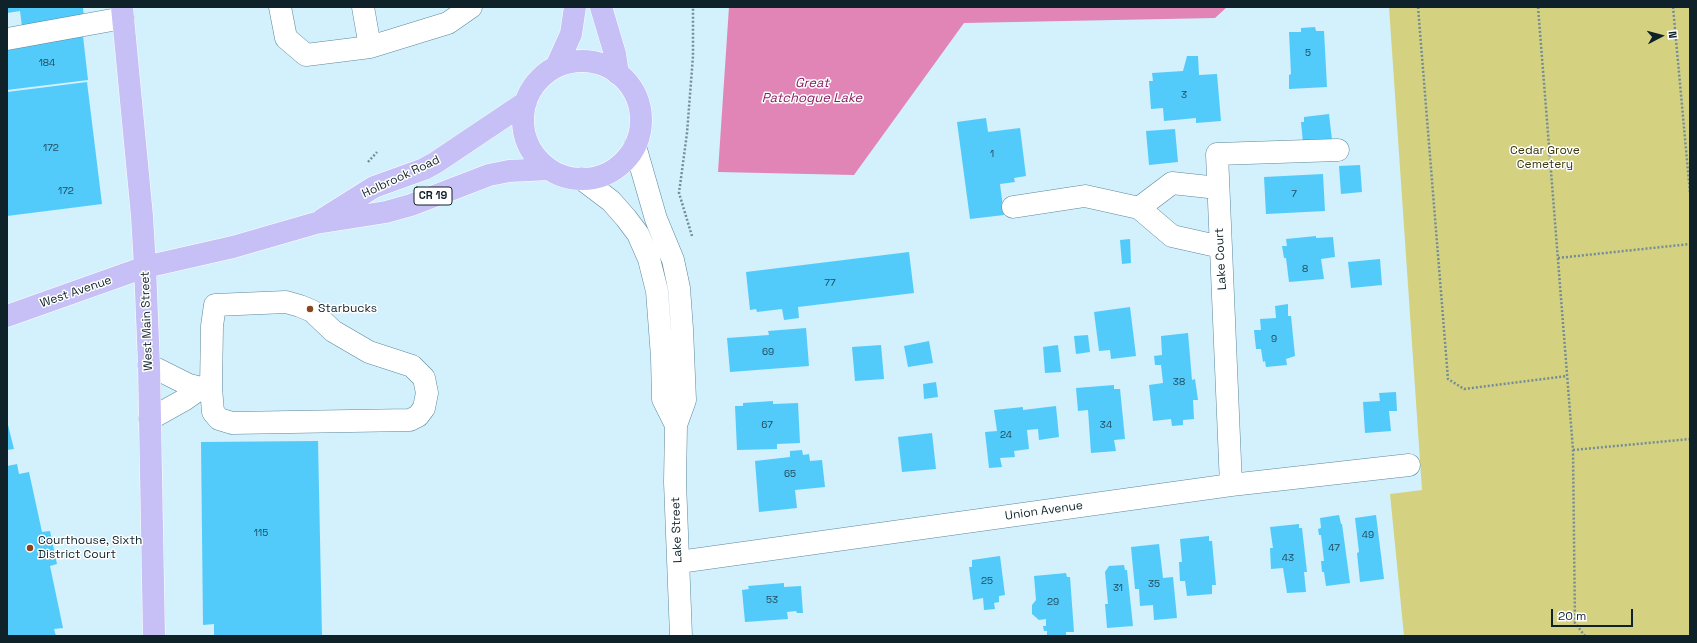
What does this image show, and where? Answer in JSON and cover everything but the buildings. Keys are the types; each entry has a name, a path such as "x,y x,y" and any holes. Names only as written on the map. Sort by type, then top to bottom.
{"main road":[{"name":"Holbrook Road","path":"556,67 571,34 575,7"},
{"path":"601,7 615,54 618,74"},
{"name":"West Main Street","path":"122,13 142,216 145,267 149,365 154,636"},
{"name":"Holbrook Road","path":"582,61 594,63 607,67 618,74 630,85 637,99 641,114 640,130 635,146 626,160 613,170 598,177 582,179 565,176 549,169 538,159 524,132 526,102 533,88 543,76 556,67 569,63 582,61"},
{"name":"Holbrook Road","path":"316,223 374,187 424,169 435,163 526,102"},
{"name":"Holbrook Road","path":"145,267 233,247 316,223 386,212 410,205 489,175 509,171 549,169"},
{"name":"West Avenue","path":"8,315 145,267"}],"street":[{"path":"280,7 286,38 306,54 370,47 447,15 471,7"},
{"path":"363,7 370,47"},
{"path":"7,39 122,13"},
{"path":"635,146 656,219 672,260 679,288 682,328 684,400 676,425"},
{"name":"Lake Court","path":"1231,485 1217,154 1338,150"},
{"path":"582,179 611,201 626,218 638,234 649,259 657,291 662,356 663,399 676,425"},
{"path":"1139,208 1172,183 1218,188"},
{"path":"1013,207 1085,196 1139,208 1172,236 1221,247"},
{"path":"286,302 312,311 333,331 362,349 412,366 424,378 427,393 424,408 418,416 410,420 232,422 219,419 213,412 206,388 215,305 286,302"},
{"path":"149,365 189,385 206,388"},
{"path":"150,419 206,388"},
{"name":"Lake Street","path":"676,425 675,482 681,636"},
{"name":"Union Avenue","path":"679,562 1231,485 1409,465"}],"path":[{"path":"693,7 693,56 688,134 679,192 693,238"},
{"path":"1418,7 1448,379 1464,389 1567,376"},
{"path":"1538,7 1573,450 1575,623 1584,636"},
{"path":"1673,7 1690,193"},
{"path":"1558,258 1690,244"},
{"path":"1573,450 1690,439"}],"green space":[{"name":"Cedar Grove Cemetery","path":"1389,7 1690,7 1690,636 1404,636 1390,494 1422,490"}],"water":[{"name":"Great Patchogue Lake","path":"729,7 1227,7 1215,18 964,23 854,175 718,172"}],"place":[{"name":"Starbucks","path":"310,309"},
{"name":"Courthouse, Sixth District Court","path":"30,548"}]}
